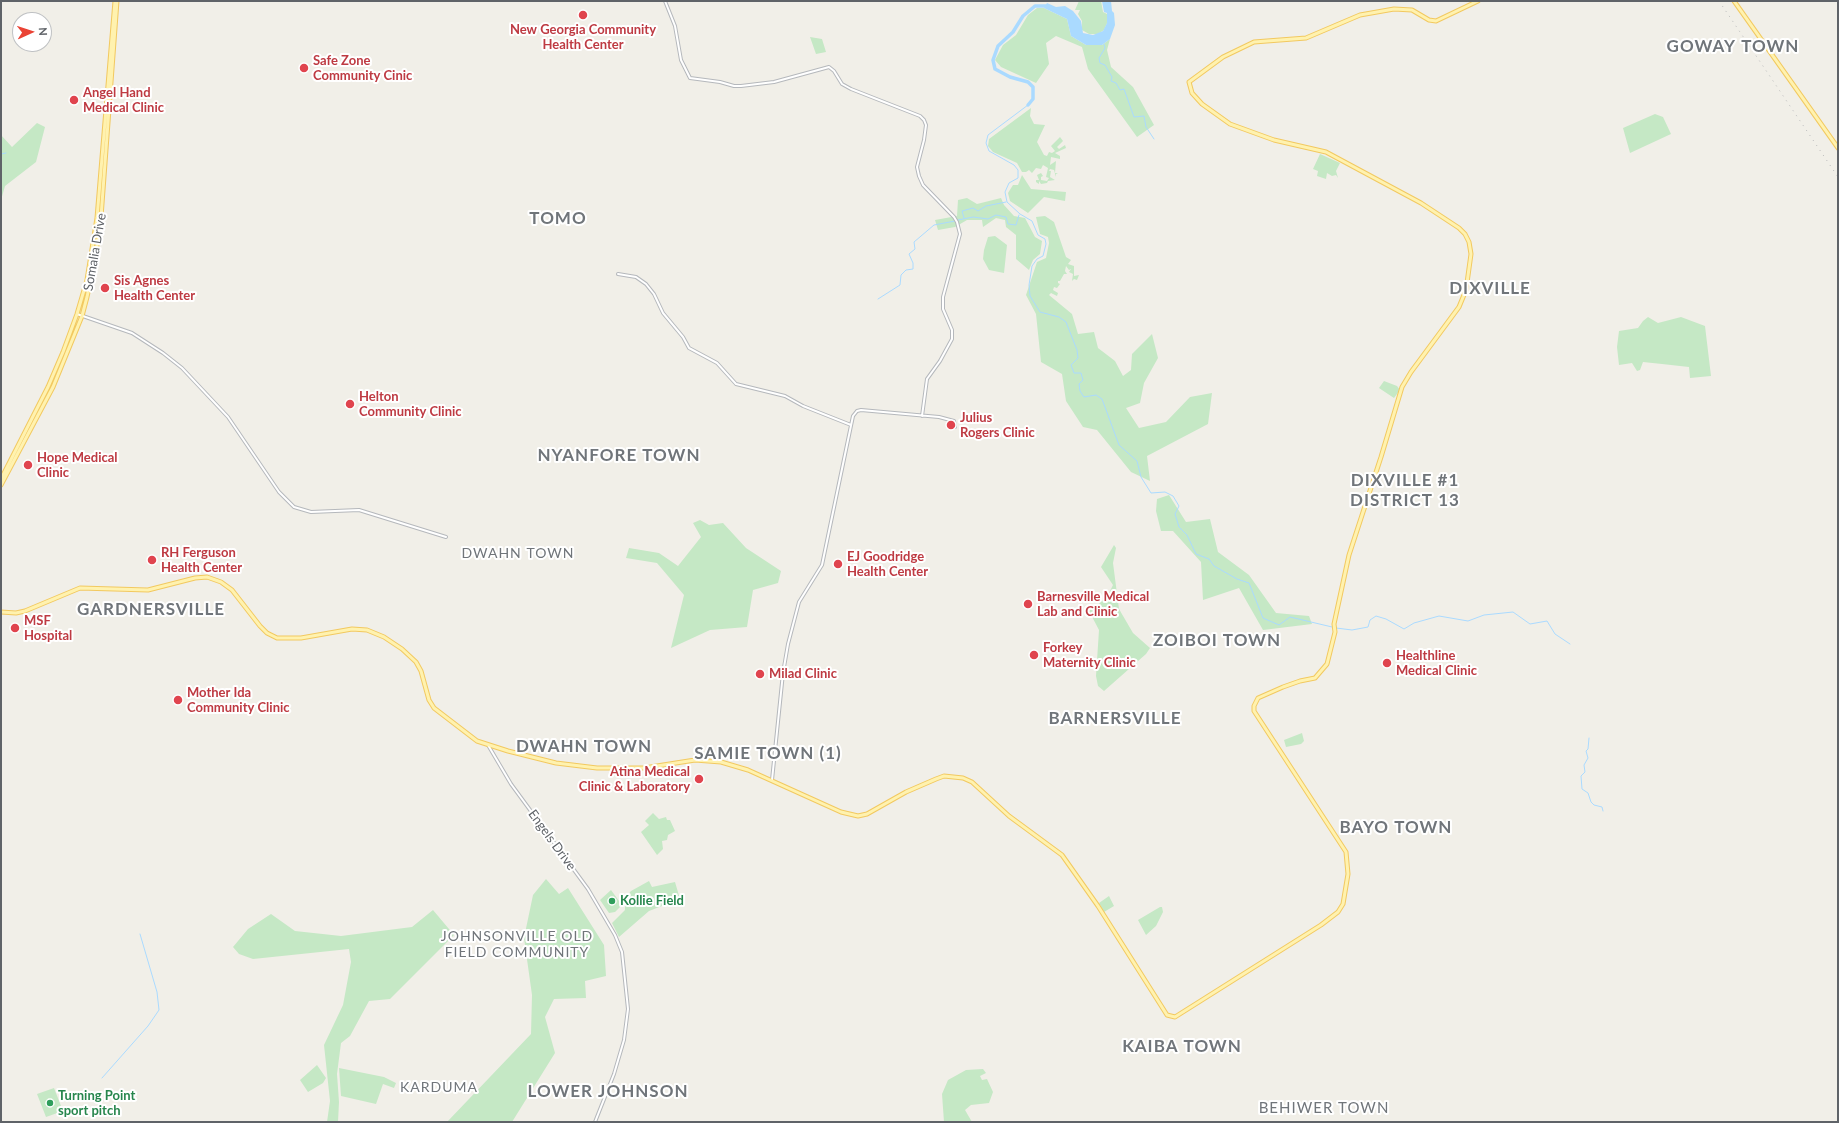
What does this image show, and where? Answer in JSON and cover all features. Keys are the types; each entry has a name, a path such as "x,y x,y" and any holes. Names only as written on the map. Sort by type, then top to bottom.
{"main road":[{"name":"Somalia Drive","path":"1,479 48,387 77,314 89,268 96,233 116,1"},
{"name":"Somalia Drive","path":"1,485 53,388 82,316 95,260 101,217 116,1"},
{"path":"1,612 16,613 25,611 80,588 148,590 194,578 211,578 221,582 232,590 260,626 267,633 277,638 300,638 352,629 367,630 384,637 402,649 416,662 421,671 429,700 434,708 467,734 488,745 556,763 597,768 644,768 695,760 721,762 748,770 772,780 841,812 858,816 867,814 906,792 944,776 955,776 972,782 1009,816 1062,855 1098,906 1167,1015 1175,1017 1321,925 1338,912 1343,904 1348,866 1346,852 1254,710 1254,706 1258,698 1300,681 1315,678 1320,675 1327,664 1335,632 1334,624 1349,555 1402,387 1411,372 1460,307 1464,298 1471,254 1469,242 1459,228 1421,203 1334,156 1315,149 1274,140 1220,118 1202,104 1192,93 1189,82 1224,57 1254,42 1306,38 1360,15 1394,9 1412,10 1429,20 1436,21 1478,1"},
{"path":"1734,1 1838,148"}],"street":[{"path":"665,1 675,26 681,60 690,78 741,86 774,82 829,67 834,70 840,82 851,90 920,116 926,125 917,167 919,176 923,185 954,217 957,222 959,239 943,297 944,314 951,326 953,334 949,346 927,379 922,416"},
{"path":"618,274 636,277 646,284 654,294 663,313 683,337 689,348 717,363 736,384 785,396 803,406 851,425"},
{"path":"77,314 132,333 163,353 182,368 224,412 279,492 294,508 311,512 360,510 446,537"},
{"path":"772,780 783,673 788,644 799,602 822,565 854,413 861,410 949,419 954,421 955,427"},
{"name":"Engels Drive","path":"488,745 514,789 588,889 617,940 622,952 627,1000 627,1022 620,1058 595,1122"}],"green space":[{"path":"1079,1 1101,1 1103,12 1107,14 1108,21 1104,30 1098,34 1089,34 1082,30 1082,21 1078,14 1080,10 1075,10"},
{"path":"1037,8 1044,8 1067,19 1071,36 1086,45 1102,45 1110,39 1107,50 1111,67 1133,87 1154,125 1137,137 1088,69 1082,47 1056,36 1046,43 1049,64 1036,83 1001,67 995,60 1003,45 1016,35 1028,15"},
{"path":"810,37 822,39 826,52 816,54"},
{"path":"1031,108 1030,116 1034,124 1045,125 1037,142 1044,155 1047,156 1049,152 1052,153 1055,151 1051,146 1060,137 1063,141 1057,147 1059,149 1065,145 1066,148 1055,153 1060,156 1060,159 1051,157 1050,165 1056,161 1055,173 1058,173 1056,174 1056,177 1054,170 1050,169 1050,177 1055,180 1048,181 1047,183 1041,184 1039,181 1039,184 1036,180 1039,180 1037,175 1041,173 1043,176 1041,177 1041,180 1047,181 1049,178 1046,177 1048,168 1043,165 1041,169 1036,168 1032,173 1029,170 1022,172 1017,163 993,152 988,146 989,139"},
{"path":"1655,114 1663,117 1671,134 1630,153 1623,128"},
{"path":"37,123 45,127 36,162 5,186 1,200 1,135 12,147"},
{"path":"1320,154 1340,163 1336,171 1338,178 1336,175 1332,176 1327,173 1326,179 1317,176 1318,171 1313,169"},
{"path":"1022,175 1031,189 1066,192 1065,201 1044,197 1028,213 1010,201 1008,193 1013,185 1018,185"},
{"path":"967,198 977,204 1001,198 1004,205 1014,216 1025,218 1035,237 1042,241 1040,254 1033,260 1029,270 1016,259 1016,235 1006,227 1005,220 996,218 983,227 982,220 967,220 955,227 938,230 935,220 957,216 958,200"},
{"path":"1045,216 1054,222 1066,257 1071,260 1068,264 1074,266 1074,276 1079,275 1077,280 1074,279 1072,281 1073,274 1069,272 1071,269 1069,270 1066,266 1065,271 1067,274 1064,274 1060,281 1058,281 1060,284 1057,288 1054,287 1053,290 1058,293 1057,296 1051,293 1049,295 1072,314 1078,334 1094,332 1098,348 1115,361 1123,376 1131,370 1132,354 1152,334 1158,358 1144,383 1140,403 1126,408 1139,428 1166,422 1190,397 1212,393 1208,424 1147,456 1150,481 1131,472 1097,430 1083,427 1066,401 1062,374 1041,362 1036,314 1026,295 1037,262 1046,258 1049,243 1048,237 1040,234 1036,217"},
{"path":"995,236 1007,245 1004,273 989,270 983,259 988,237"},
{"path":"1648,317 1658,323 1681,317 1705,326 1711,376 1690,378 1689,367 1643,362 1640,370 1637,371 1632,363 1619,365 1617,347 1619,331 1638,328"},
{"path":"1384,381 1397,386 1400,390 1394,398 1379,388"},
{"path":"1169,495 1186,522 1210,519 1218,552 1249,575 1276,613 1309,616 1312,624 1263,630 1239,588 1203,600 1201,562 1173,531 1161,531 1156,511 1157,499"},
{"path":"700,520 709,525 723,523 746,548 781,571 778,583 753,590 747,627 710,630 671,648 684,595 657,563 626,558 629,548 659,553 678,566 701,537 693,523"},
{"path":"1114,545 1116,548 1113,563 1119,609 1133,633 1150,648 1146,654 1104,691 1098,686 1096,676 1099,630 1089,611 1100,603 1109,593 1113,585 1101,567"},
{"path":"1302,733 1304,741 1301,744 1286,747 1284,740"},
{"path":"653,813 659,819 666,817 667,820 670,820 675,831 668,835 667,840 662,841 663,849 657,855 641,832 649,825 645,821"},
{"path":"546,879 559,894 568,888 604,945 606,976 585,981 586,998 554,999 545,1017 555,1053 512,1122 447,1122 531,1034 532,995 524,938 533,895"},
{"path":"649,881 652,887 675,882 680,899 649,911 619,937 612,923 625,910 625,898 631,891"},
{"path":"611,890 622,905 615,912 609,913 600,900"},
{"path":"1109,896 1114,906 1104,912 1099,903"},
{"path":"1162,907 1163,912 1156,926 1146,935 1138,920"},
{"path":"433,910 454,935 390,999 369,1001 350,1036 341,1043 337,1074 339,1102 338,1122 327,1122 330,1101 324,1045 343,1005 351,962 349,949 253,959 239,954 233,947 248,929 271,914 295,931 341,936 412,927"},
{"path":"317,1065 326,1078 323,1083 308,1092 300,1080"},
{"path":"339,1068 384,1077 396,1083 394,1088 383,1084 376,1104 341,1096"},
{"path":"983,1069 986,1073 980,1076 982,1080 987,1079 993,1092 989,1103 971,1105 965,1110 972,1122 944,1122 942,1094 948,1080 966,1070"},
{"name":"Turning Point sport pitch","path":"54,1088 63,1111 46,1117 37,1094"}],"water":[{"path":"1102,1 1111,1 1115,25 1110,39 1102,45 1086,45 1071,36 1067,19 1044,8 1047,3 1056,7 1065,6 1073,11 1081,21 1083,33 1093,35 1103,31 1107,23 1107,13 1104,12"}],"waterway":[{"path":"1028,105 1033,99 1033,87 1028,82 1010,77 995,69 993,60 998,46 1013,32 1023,16 1035,6 1048,6"},
{"path":"1104,44 1105,48 1099,58 1100,63 1105,65 1112,77 1111,81 1116,83 1120,90 1124,89 1134,117 1144,116 1146,127 1154,139"},
{"path":"1028,105 988,135 986,143 989,151 1014,165 1018,170 1018,178 1009,183 1005,192 1007,202 1020,214 1032,221 1038,235 1045,239 1046,244 1043,256 1037,259 1032,266 1029,285 1030,296 1040,312 1059,317 1066,322 1077,350 1078,358 1071,365 1074,373 1081,373 1083,380 1079,384 1080,391 1084,397 1096,395 1102,399 1119,445 1137,461 1141,477 1151,493 1165,492 1173,496 1179,506 1175,514 1179,527 1187,535 1196,554 1209,559 1214,566 1237,579 1249,583 1263,618 1279,625 1290,617 1332,627"},
{"path":"1,154 6,153"},
{"path":"964,218 962,211 973,208 978,211 986,206 1006,202"},
{"path":"958,220 973,217 988,219 996,215 1006,217 1008,224 1016,225 1019,215"},
{"path":"878,299 900,285 901,275 906,270 913,269 913,263 909,254 915,249 914,242 934,225 955,221"},
{"path":"1336,628 1352,630 1368,627 1370,620 1376,616 1386,619 1404,629 1414,623 1439,616 1468,621 1484,615 1513,612 1530,624 1547,621 1555,634 1570,644"},
{"path":"1589,738 1588,749 1586,751 1588,758 1584,765 1585,772 1581,776 1582,789 1588,793 1591,802 1594,805 1602,807 1603,811"},
{"path":"102,1078 148,1026 159,1010 157,992 140,934"}],"railway":[{"path":"1719,1 1838,177"}],"place":[{"name":"New Georgia Community Health Center","path":"583,15"},
{"name":"Safe Zone Community Cinic","path":"304,68"},
{"name":"Angel Hand Medical Clinic","path":"74,100"},
{"name":"Sis Agnes Health Center","path":"105,288"},
{"name":"Helton Community Clinic","path":"350,404"},
{"name":"Julius Rogers Clinic","path":"951,425"},
{"name":"Hope Medical Clinic","path":"28,465"},
{"name":"RH Ferguson Health Center","path":"152,560"},
{"name":"EJ Goodridge Health Center","path":"838,564"},
{"name":"Barnesville Medical Lab and Clinic","path":"1028,604"},
{"name":"MSF Hospital","path":"15,628"},
{"name":"Forkey Maternity Clinic","path":"1034,655"},
{"name":"Healthline Medical Clinic","path":"1387,663"},
{"name":"Milad Clinic","path":"760,674"},
{"name":"Mother Ida Community Clinic","path":"178,700"},
{"name":"Atina Medical Clinic & Laboratory","path":"699,779"},
{"name":"Kollie Field","path":"612,901"},
{"name":"Turning Point sport pitch","path":"50,1103"}],"district":[{"name":"GOWAY TOWN","path":"1733,47"},
{"name":"TOMO","path":"558,219"},
{"name":"DIXVILLE","path":"1490,289"},
{"name":"NYANFORE TOWN","path":"619,456"},
{"name":"DIXVILLE #1 DISTRICT 13","path":"1405,491"},
{"name":"DWAHN TOWN","path":"518,553"},
{"name":"GARDNERSVILLE","path":"151,610"},
{"name":"ZOIBOI TOWN","path":"1217,641"},
{"name":"BARNERSVILLE","path":"1115,719"},
{"name":"DWAHN TOWN","path":"584,747"},
{"name":"SAMIE TOWN (1)","path":"768,754"},
{"name":"BAYO TOWN","path":"1396,828"},
{"name":"JOHNSONVILLE OLD FIELD COMMUNITY","path":"517,944"},
{"name":"KAIBA TOWN","path":"1182,1047"},
{"name":"KARDUMA","path":"439,1087"},
{"name":"LOWER JOHNSON","path":"608,1092"},
{"name":"BEHIWER TOWN","path":"1324,1108"}]}
